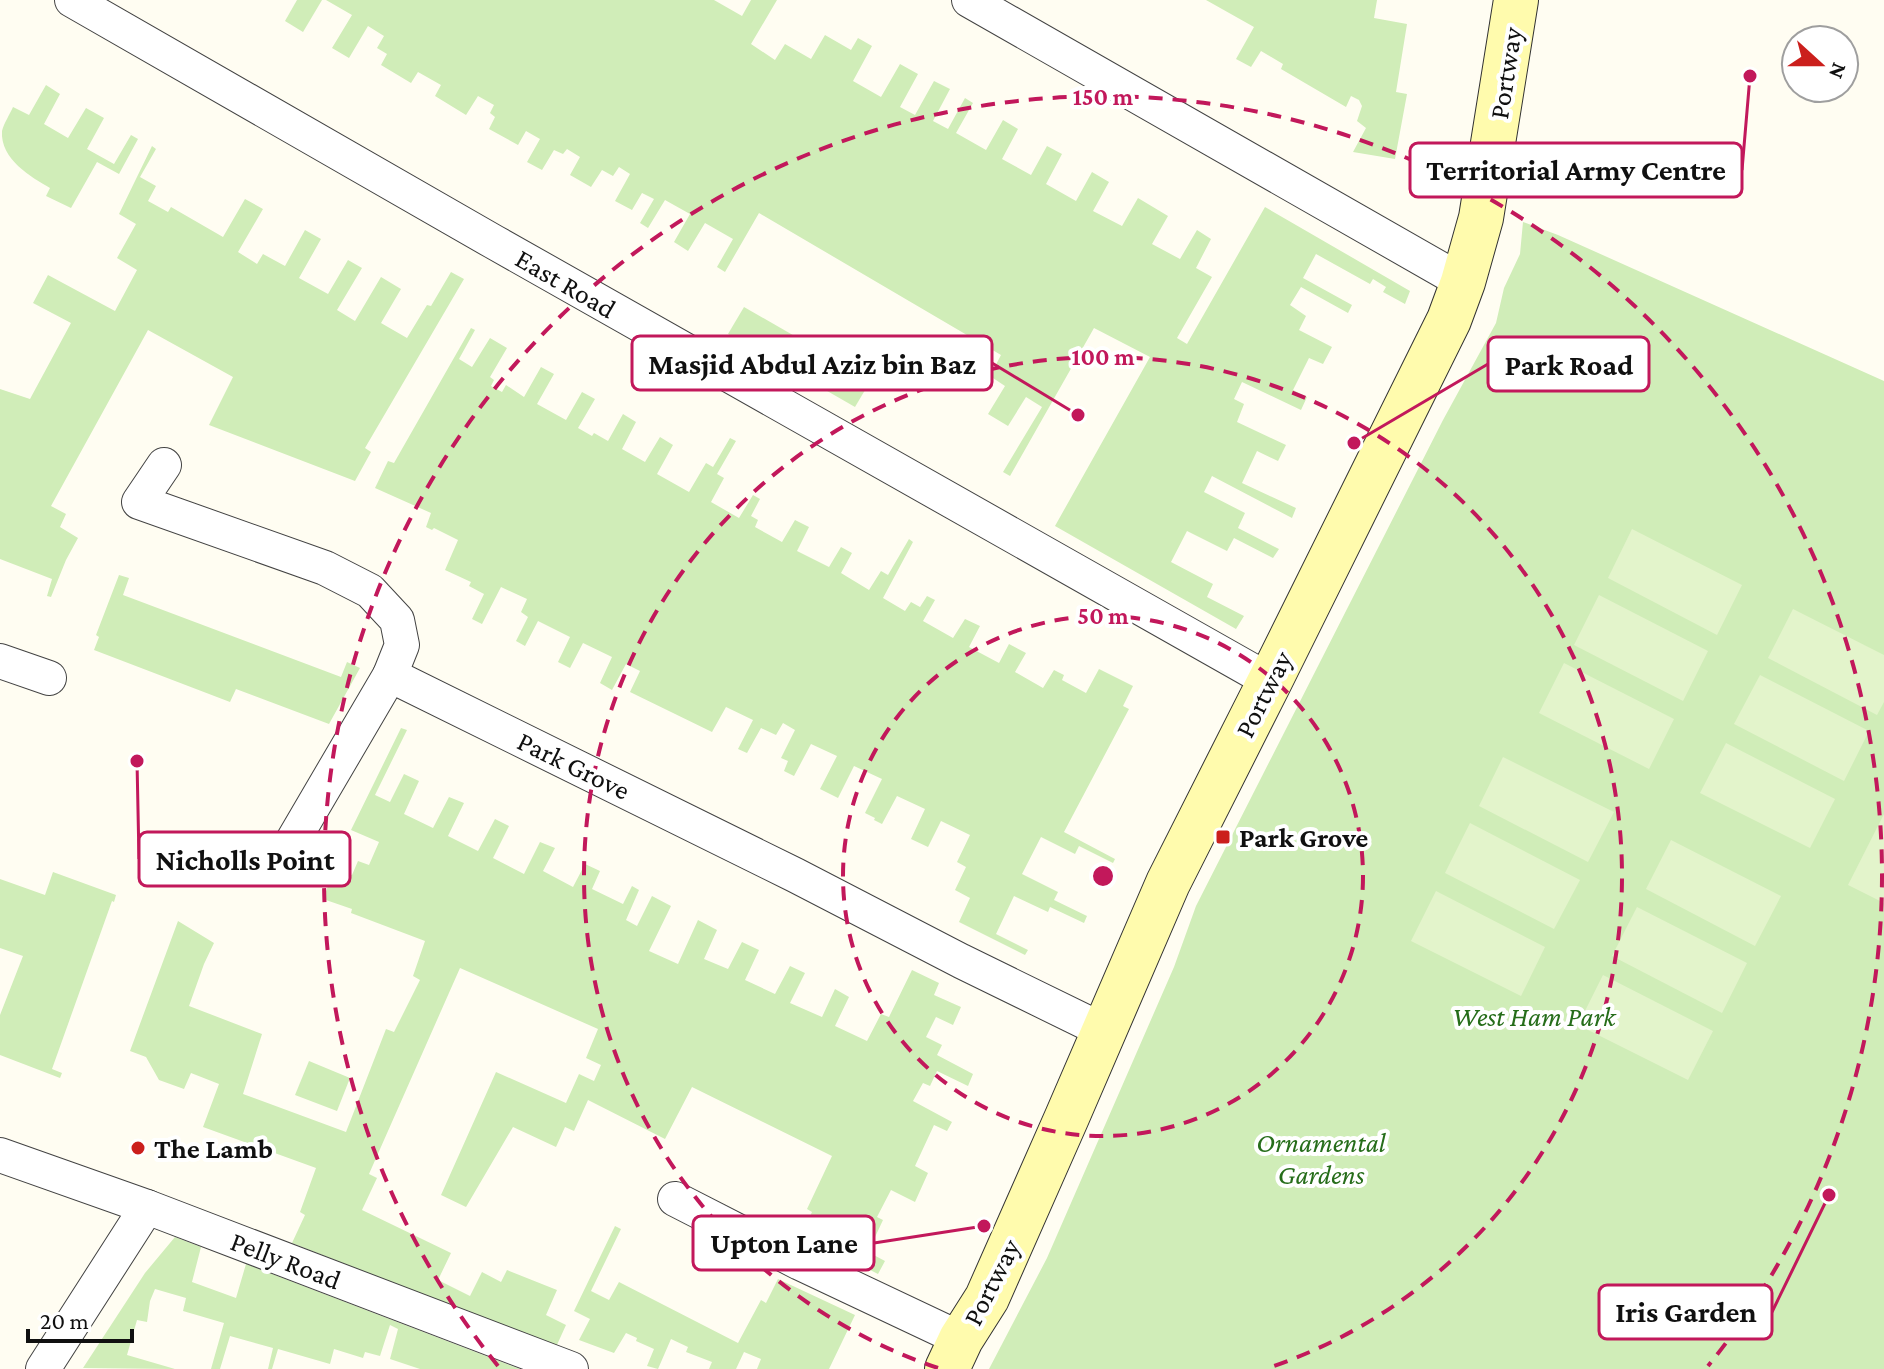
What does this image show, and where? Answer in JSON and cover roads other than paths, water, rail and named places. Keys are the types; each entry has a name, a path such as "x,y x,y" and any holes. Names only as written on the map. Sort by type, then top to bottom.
{"main road":[{"name":"Portway","path":"954,1354 987,1298 1168,883 1449,320 1481,218 1516,0"}],"street":[{"name":"East Road","path":"72,0 1270,681"},
{"path":"969,0 1463,282"},
{"path":"164,465 139,502 325,568 370,591 397,620 402,645 390,675 288,849"},
{"path":"0,661 49,678"},
{"name":"Park Grove","path":"390,675 1104,1031"},
{"name":"Pelly Road","path":"0,1155 147,1207 571,1369"},
{"path":"675,1199 800,1263 954,1354"},
{"path":"43,1369 147,1207"}],"place":[{"name":"Territorial Army Centre","path":"1750,76"},
{"name":"Masjid Abdul Aziz bin Baz","path":"1078,415"},
{"name":"Park Road","path":"1354,443"},
{"name":"Nicholls Point","path":"137,761"},
{"name":"Park Grove","path":"1223,837"},
{"name":"The Lamb","path":"138,1148"},
{"name":"Iris Garden","path":"1829,1195"},
{"name":"Upton Lane","path":"984,1226"}],"park label":[{"name":"West Ham Park","path":"1534,1016"},
{"name":"Ornamental Gardens","path":"1321,1158"}]}
